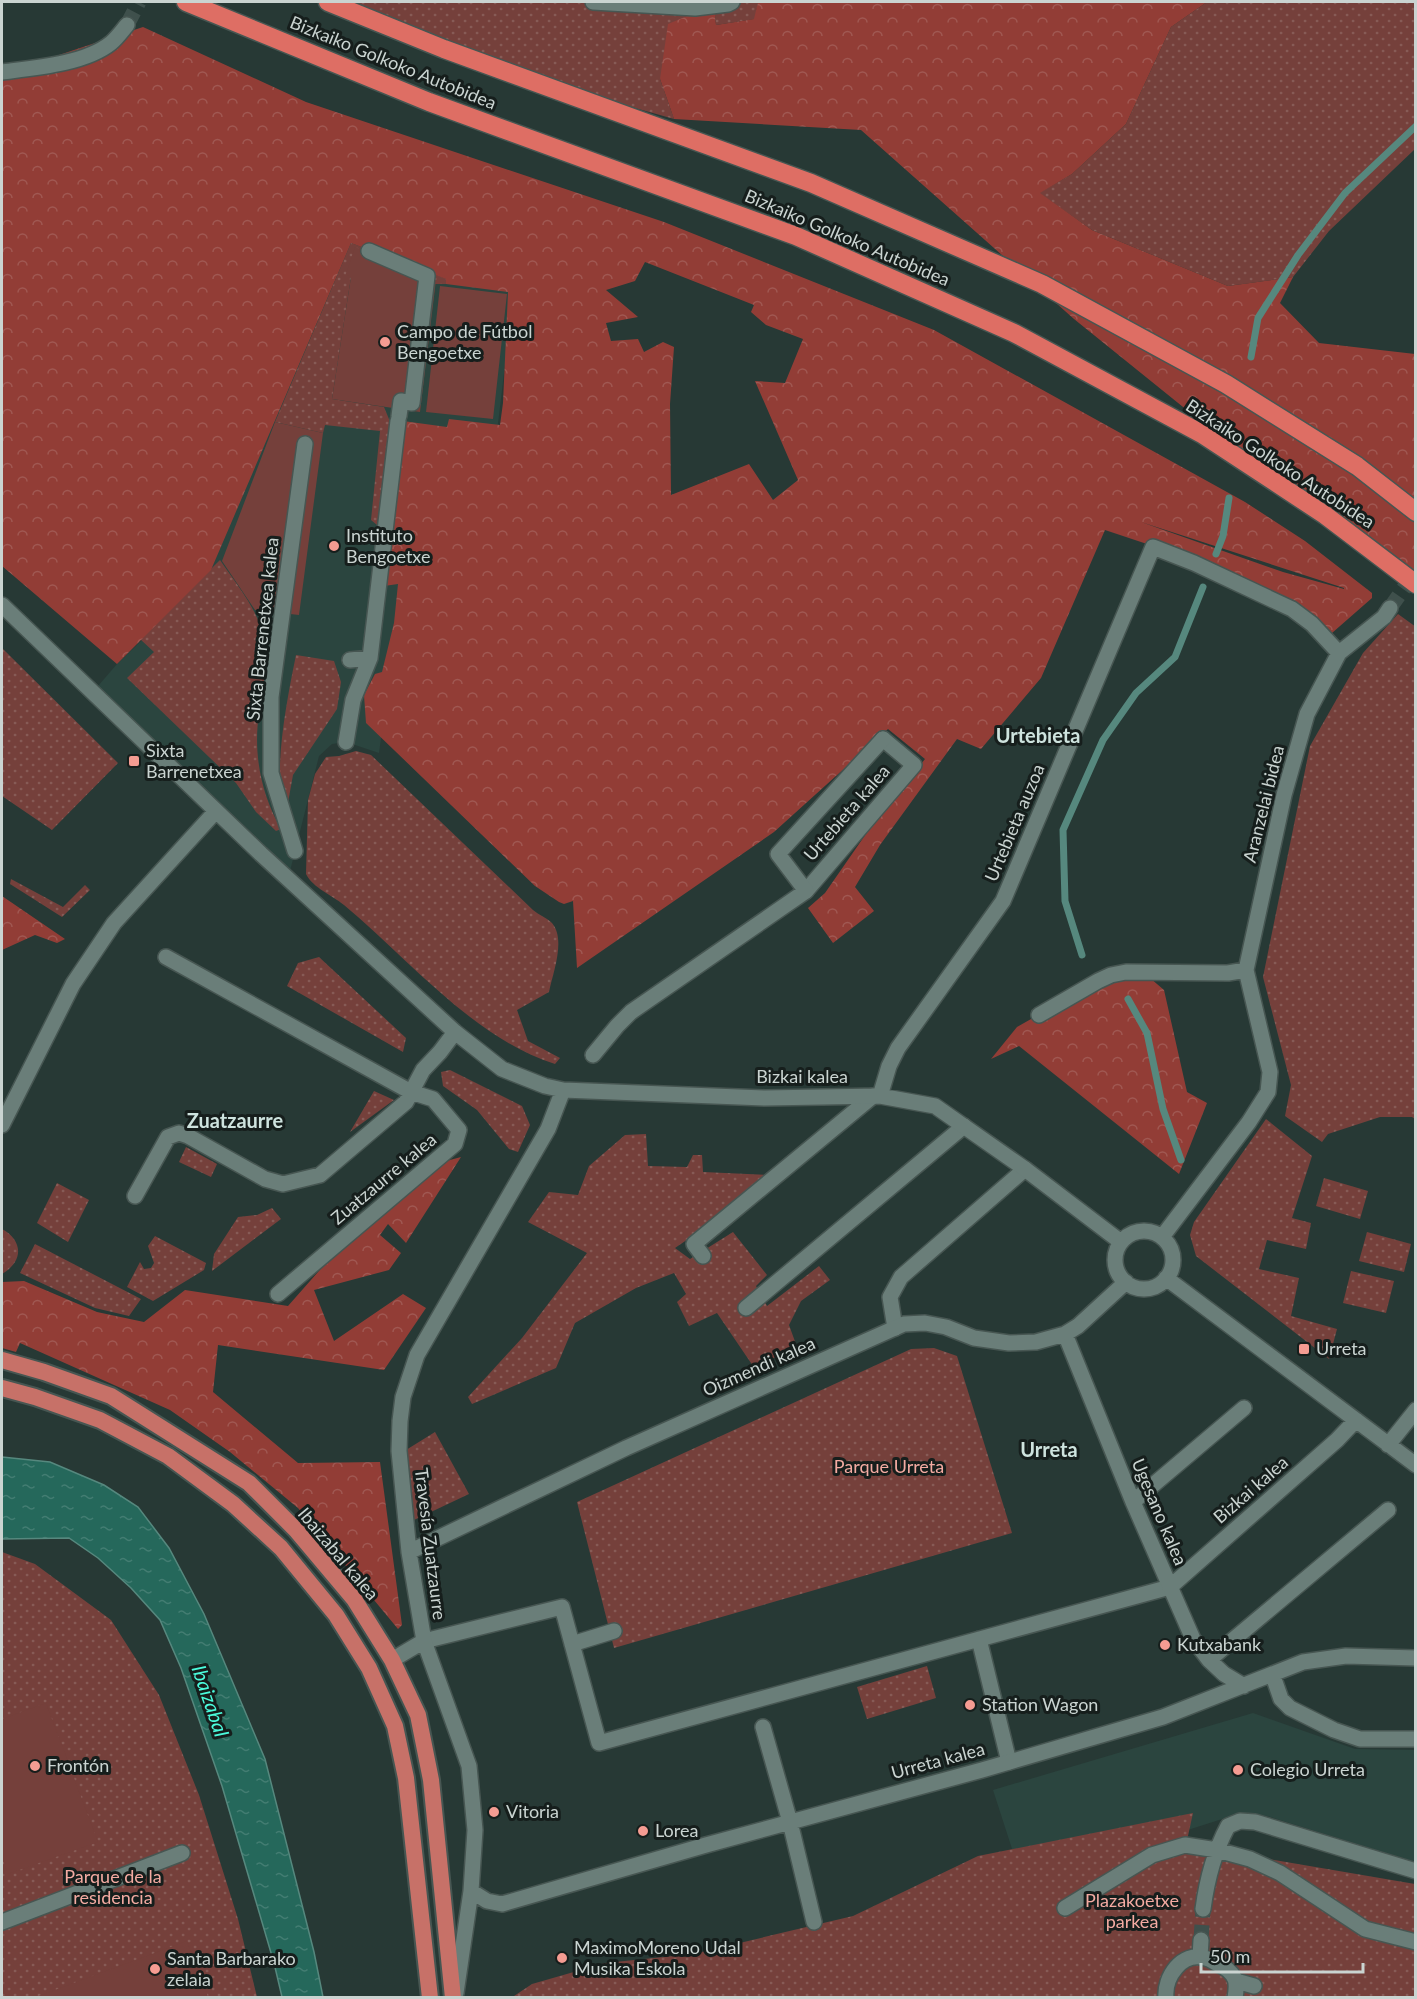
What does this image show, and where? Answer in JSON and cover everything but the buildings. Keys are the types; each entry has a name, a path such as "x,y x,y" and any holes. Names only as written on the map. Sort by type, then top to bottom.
{"highway":[{"name":"Bizkaiko Golkoko Autobidea","path":"186,2 429,102 796,236 1014,333 1202,434 1325,515 1416,585"},
{"name":"Bizkaiko Golkoko Autobidea","path":"328,2 444,49 811,183 1042,284 1226,384 1357,466 1416,512"},
{"name":"Ibaizabal kalea","path":"2,1360 111,1396 249,1483 296,1530 354,1599 392,1660 418,1715 431,1779 455,1998"},
{"path":"2,1388 100,1420 168,1456 233,1504 281,1548 336,1615 369,1668 394,1726 406,1778 430,1998"}],"street":[{"path":"593,2 695,8 732,2"},
{"path":"2,72 46,66 82,57 111,43 127,25"},
{"path":"346,742 353,700 370,658 401,401 411,403 427,276 369,251"},
{"name":"Sixta Barrenetxea kalea","path":"295,851 271,772 271,697 306,444"},
{"name":"Urtebieta auzoa","path":"877,1096 898,1048 1003,901 1153,547 1194,563 1292,609 1312,624 1339,653"},
{"path":"2,605 216,811 381,964 386,976 442,1027 450,1038 423,1070 406,1102 320,1175 283,1184 266,1179 179,1133 168,1137 135,1196"},
{"name":"Aranzelai bidea","path":"1162,1237 1249,1122 1268,1092 1270,1072 1246,970 1284,795 1307,714 1339,653 1383,617 1390,608"},
{"path":"350,660 370,658"},
{"name":"Urtebieta kalea","path":"883,739 914,765 806,891 778,854 883,739"},
{"path":"2,1125 73,984 114,923 216,811"},
{"path":"593,1055 631,1012 806,891"},
{"name":"Zuatzaurre kalea","path":"166,957 411,1092 433,1099 459,1130 455,1144 278,1294"},
{"path":"1039,1015 1098,981 1118,974 1228,973 1246,970"},
{"name":"Bizkai kalea","path":"450,1038 502,1069 545,1086 562,1090 765,1098 877,1096 935,1106 1025,1169 1121,1242"},
{"name":"Travesía Zuatzaurre","path":"455,1998 471,1891 475,1830 468,1766 424,1641 409,1552 399,1450 404,1394 417,1355 548,1129 562,1090"},
{"path":"703,1256 694,1244 877,1096"},
{"path":"746,1308 964,1126"},
{"path":"895,1328 890,1297 901,1277 1025,1169"},
{"path":"1145,1231 1162,1237 1172,1252 1173,1261 1167,1278 1160,1284 1142,1289 1126,1282 1120,1275 1115,1258 1121,1242 1128,1236 1145,1231"},
{"path":"1167,1278 1416,1465"},
{"name":"Oizmendi kalea","path":"409,1552 626,1448 904,1324 925,1323 946,1327 974,1338 1009,1343 1036,1342 1065,1334 1078,1326 1126,1282"},
{"name":"Ugesano kalea","path":"1065,1334 1133,1502 1193,1639 1209,1660 1224,1674 1244,1686"},
{"path":"1133,1502 1244,1408"},
{"path":"1388,1445 1416,1410"},
{"name":"Bizkai kalea","path":"1170,1587 1337,1440 1356,1420"},
{"path":"1209,1660 1388,1510"},
{"path":"392,1660 424,1641 562,1607 599,1743 1170,1587"},
{"path":"572,1644 614,1631"},
{"path":"979,1639 1009,1762"},
{"name":"Urreta kalea","path":"471,1891 487,1901 502,1904 1163,1717 1273,1676 1303,1662 1346,1656 1416,1658"},
{"path":"1273,1676 1281,1699 1290,1708 1334,1730 1360,1738 1416,1739"},
{"path":"763,1727 790,1822 814,1922"},
{"path":"1203,1909 1205,1889 1217,1850 1228,1826 1239,1821 1255,1822 1416,1871"},
{"path":"1065,1908 1152,1855 1185,1845 1217,1850 1250,1859 1280,1873 1365,1929 1416,1942"},
{"path":"2,1922 182,1853"},
{"path":"1200,1957 1201,1940"},
{"path":"1166,1998 1168,1977 1179,1963 1200,1957 1229,1970 1236,1981 1235,1998"},
{"path":"1236,1981 1254,1986"}],"shaded area":[{"name":"Instituto Bengoetxe","path":"359,206 521,231 497,432 387,694 379,753 346,742 332,744 319,756 288,879 92,693 117,664 208,577"},
{"name":"Colegio Urreta","path":"1253,1713 1355,1749 1415,1750 1415,1862 1267,1816 1241,1813 1172,1835 1014,1855 993,1790"}],"green space":[{"path":"326,2 758,2 755,19 716,25 714,6 660,79 674,119 582,93"},
{"path":"758,2 1207,2 1171,27 1126,124 1072,174 1040,193 1092,230 1228,286 1293,277 1280,303 1319,343 1415,354 1415,594 1074,319 861,130 674,119 660,79 668,24 714,5 716,25 754,19"},
{"path":"1207,2 1415,2 1415,149 1329,231 1293,277 1228,286 1092,230 1039,193 1072,174 1126,124 1171,27"},
{"path":"143,27 306,102 664,222 934,330 1245,502 1305,541 1372,593 1372,598 1332,633 1306,616 1150,545 1105,530 1041,678 981,749 957,739 880,845 855,887 874,911 833,943 808,908 825,893 868,831 925,759 888,729 774,832 577,968 573,901 564,904 535,886 366,723 364,695 375,674 382,672 394,623 398,584 384,586 403,421 447,427 449,419 500,425 508,292 446,284 446,279 351,243 211,570 117,664 2,566 2,74","holes":["645,262 754,305 751,312 766,325 803,339 785,383 755,381 798,480 773,500 749,464 671,495 670,404 674,347 663,342 644,352 638,339 611,341 606,323 638,317 606,290 635,281","1141,522 1344,588 1344,589 1283,572"]},
{"path":"351,243 447,279 446,284 435,284 435,280 351,277 332,399 384,407 391,424 377,525 371,520 380,431 325,425 323,433 275,422"},
{"name":"Campo de Fútbol Bengoetxe","path":"355,247 425,276 425,281 436,280 420,412 332,399 351,277 346,274"},
{"path":"440,286 507,294 493,419 426,412"},
{"path":"275,422 323,433 299,615 255,610 222,561"},
{"path":"220,560 252,608 264,640 265,668 257,744 264,788 281,829 276,831 256,812 236,783 127,678 154,652 140,639"},
{"path":"1398,614 1416,627 1415,1119 1412,1117 1380,1117 1328,1134 1322,1142 1285,1116 1291,1085 1263,977 1310,746 1363,653"},
{"path":"2,648 118,763 52,830 2,796"},
{"path":"296,655 334,661 341,682 337,709 293,775 287,808 280,786 280,770 282,737"},
{"path":"356,751 371,755 533,910 552,923 558,938 558,947 549,992 517,1010 528,1041 560,1058 555,1064 525,1052 469,1017 344,905 309,879 306,874 308,800 315,774 326,757"},
{"path":"11,879 63,907 85,885 90,890 62,917 10,884"},
{"path":"2,896 65,939 57,943 35,935 2,950"},
{"path":"319,957 406,1038 403,1052 287,986 298,963"},
{"path":"1143,972 1164,990 1187,1092 1207,1103 1179,1174 1019,1046 991,1059 1017,1027 1098,981"},
{"path":"450,1070 522,1106 530,1125 518,1152 509,1149 477,1110 443,1086 441,1072"},
{"path":"374,1091 394,1100 350,1132"},
{"path":"1266,1119 1312,1156 1292,1218 1311,1223 1306,1249 1267,1240 1259,1269 1299,1278 1291,1316 1337,1329 1329,1359 1196,1256 1190,1235 1194,1222"},
{"path":"646,1134 648,1166 687,1167 693,1155 702,1155 703,1172 770,1175 675,1248 690,1259 733,1232 767,1275 756,1286 767,1306 819,1266 830,1280 801,1301 789,1325 797,1347 753,1366 717,1313 689,1326 677,1302 686,1294 674,1273 636,1288 575,1323 556,1368 472,1404 468,1397 522,1338 587,1253 528,1222 549,1192 578,1195 589,1166 625,1135"},
{"path":"186,1147 217,1164 211,1177 179,1162"},
{"path":"461,1157 406,1243 388,1224 380,1235 401,1253 389,1270 314,1290 334,1341 403,1294 426,1308 384,1370 218,1345 213,1392 298,1463 380,1462 402,1625 398,1629 298,1508 230,1452 170,1410 20,1343 16,1352 2,1348 2,1282 24,1281 97,1312 144,1322 185,1290 288,1306 333,1255 439,1163"},
{"path":"1324,1178 1368,1191 1360,1219 1316,1206"},
{"path":"57,1183 89,1200 68,1242 37,1223"},
{"path":"272,1208 281,1219 212,1271 214,1254 238,1217 257,1215"},
{"path":"2,1229 14,1239 18,1252 14,1264 2,1274"},
{"path":"1367,1232 1411,1244 1404,1272 1359,1261"},
{"path":"155,1236 206,1263 204,1270 153,1301 127,1287 140,1262 144,1269 151,1268 154,1263 148,1246"},
{"path":"35,1244 141,1299 129,1316 95,1308 20,1273"},
{"path":"1351,1271 1394,1281 1386,1313 1343,1303"},
{"name":"Parque Urreta","path":"934,1348 957,1356 1012,1533 614,1648 577,1502 911,1349"},
{"path":"435,1432 469,1494 414,1520 406,1450"},
{"name":"Parque de la residencia","path":"2,1552 35,1564 111,1620 159,1695 199,1795 238,1919 257,1997 2,1997"},
{"path":"927,1666 936,1698 867,1719 857,1687"},
{"name":"Frontón","path":"46,1703 98,1842 8,1874 2,1857 2,1719"},
{"name":"Plazakoetxe parkea","path":"1193,1813 1186,1845 1415,1884 1415,1997 511,1998 532,1984 605,1963 693,1954 853,1916 978,1856"},
{"name":"Santa Barbarako zelaia","path":"187,1941 208,1997 36,1997"}],"water":[{"name":"Ibaizabal","path":"2,1457 50,1462 104,1485 138,1507 169,1548 204,1614 265,1759 314,1952 323,1997 282,1997 222,1786 181,1668 160,1620 131,1588 98,1558 69,1538 2,1539"}],"waterway":[{"path":"1251,357 1258,318 1298,255 1345,193 1416,126"},
{"path":"1216,554 1223,536 1229,498"},
{"path":"1082,955 1065,901 1063,830 1103,740 1136,693 1175,657 1203,587"},
{"path":"1128,999 1147,1033 1163,1109 1181,1160"}],"tunnel":[{"path":"127,25 139,2"},
{"path":"1390,608 1416,571"},
{"path":"1201,1940 1203,1909"}],"place":[{"name":"Campo de Fútbol Bengoetxe","path":"385,342"},
{"name":"Instituto Bengoetxe","path":"334,546"},
{"name":"Sixta Barrenetxea","path":"134,761"},
{"name":"Urreta","path":"1304,1349"},
{"name":"Kutxabank","path":"1165,1645"},
{"name":"Station Wagon","path":"970,1705"},
{"name":"Frontón","path":"35,1766"},
{"name":"Colegio Urreta","path":"1238,1770"},
{"name":"Vitoria","path":"494,1812"},
{"name":"Lorea","path":"643,1831"},
{"name":"MaximoMoreno Udal Musika Eskola","path":"562,1958"},
{"name":"Santa Barbarako zelaia","path":"155,1969"}],"district":[{"name":"Urtebieta","path":"1038,736"},
{"name":"Zuatzaurre","path":"235,1121"},
{"name":"Urreta","path":"1049,1450"}]}
